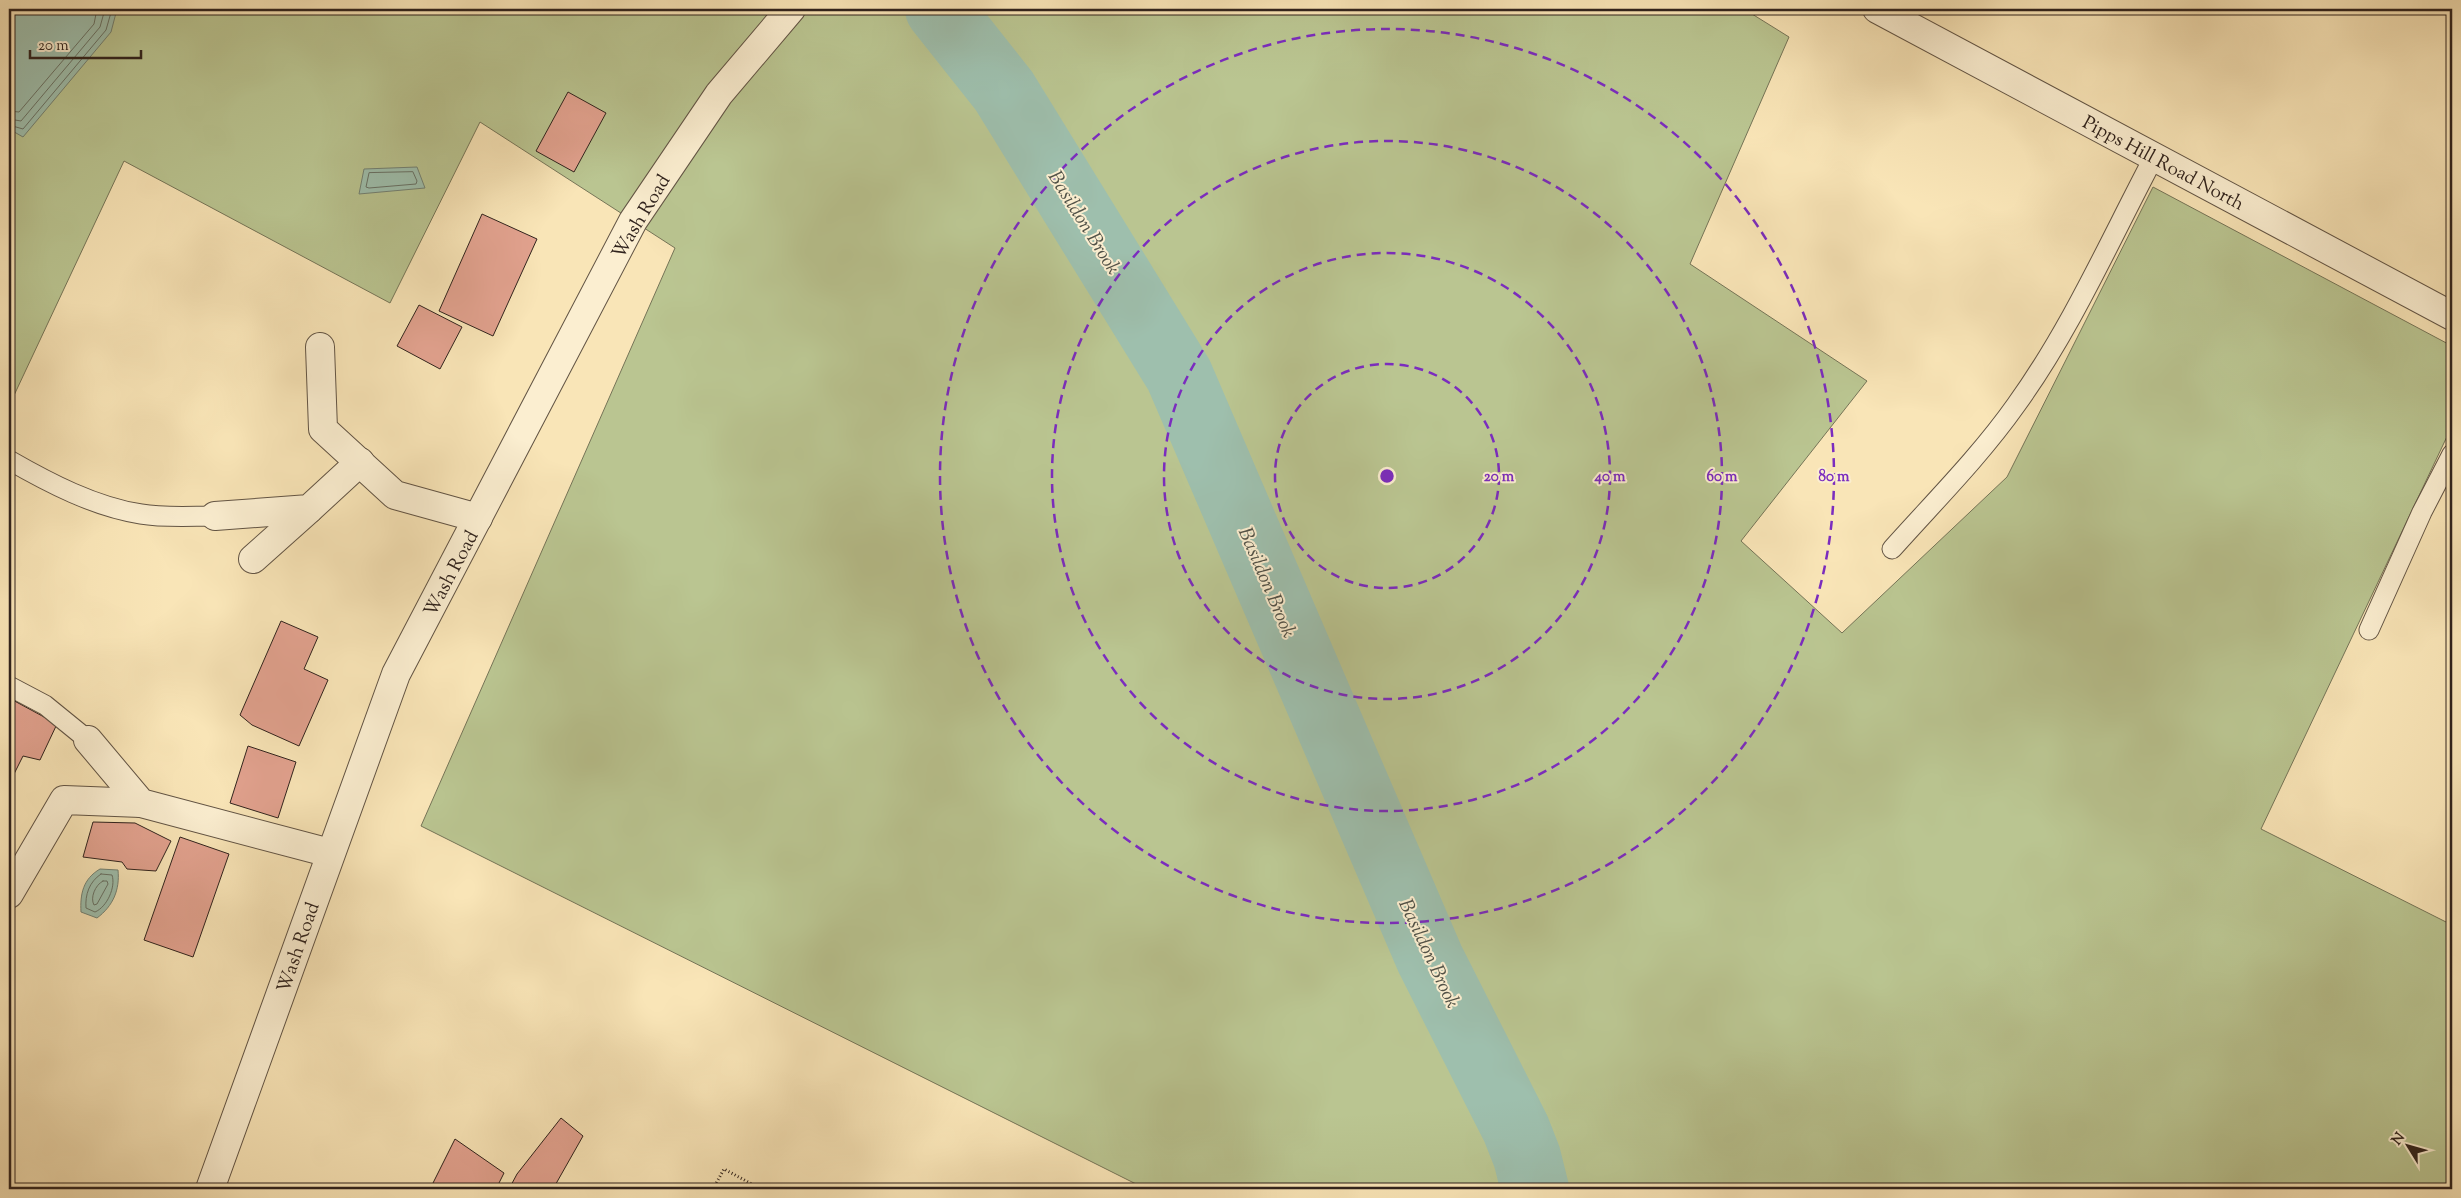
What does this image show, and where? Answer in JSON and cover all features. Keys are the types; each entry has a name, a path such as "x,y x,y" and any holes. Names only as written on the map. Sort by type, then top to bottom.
{"street":[{"name":"Wash Road","path":"210,1189 396,674 633,221 719,94 791,9"},
{"name":"Pipps Hill Road North","path":"1877,9 2452,316"},
{"path":"320,347 323,429 395,495 478,518"},
{"path":"253,559 360,462"},
{"path":"215,516 309,509"},
{"path":"88,740 141,803"},
{"path":"9,894 64,800 141,803 330,853"}],"lane":[{"path":"1892,548 1965,468 2016,406 2059,338 2154,157"},
{"path":"2369,630 2422,512 2452,454"},
{"path":"9,460 38,476 94,501 141,514 215,516"},
{"path":"9,686 45,704 88,740"}],"path":[{"path":"713,1189 724,1169 761,1189"}],"green space":[{"path":"9,9 1744,9 1789,37 1690,264 1867,381 1741,541 1842,633 2007,477 2153,187 2452,346 2452,426 2261,829 2452,925 2452,1189 1146,1189 421,826 675,248 480,122 390,303 124,161 9,406"}],"water":[{"path":"9,9 117,9 111,32 23,137 9,129"},
{"path":"417,167 425,188 359,194 364,169"},
{"path":"100,869 118,870 118,884 111,903 97,918 81,912 81,899 86,882"}],"building":[{"path":"568,92 606,113 574,172 536,151"},
{"path":"482,214 537,239 493,336 439,311"},
{"path":"419,305 462,327 440,369 397,346"},
{"path":"281,621 318,637 304,669 328,680 299,746 252,725 240,715"},
{"path":"9,698 57,724 40,760 23,756 9,784"},
{"path":"248,746 296,762 278,818 230,803"},
{"path":"93,822 135,823 171,841 156,871 127,869 122,862 83,857"},
{"path":"180,837 229,854 193,957 144,940"},
{"path":"561,1118 583,1136 553,1189 509,1189 517,1174"},
{"path":"455,1139 504,1173 496,1189 430,1189"}],"waterway":[{"name":"Basildon Brook","path":"939,9 1004,91 1179,375 1430,959 1516,1129 1527,1157 1535,1189"}]}
